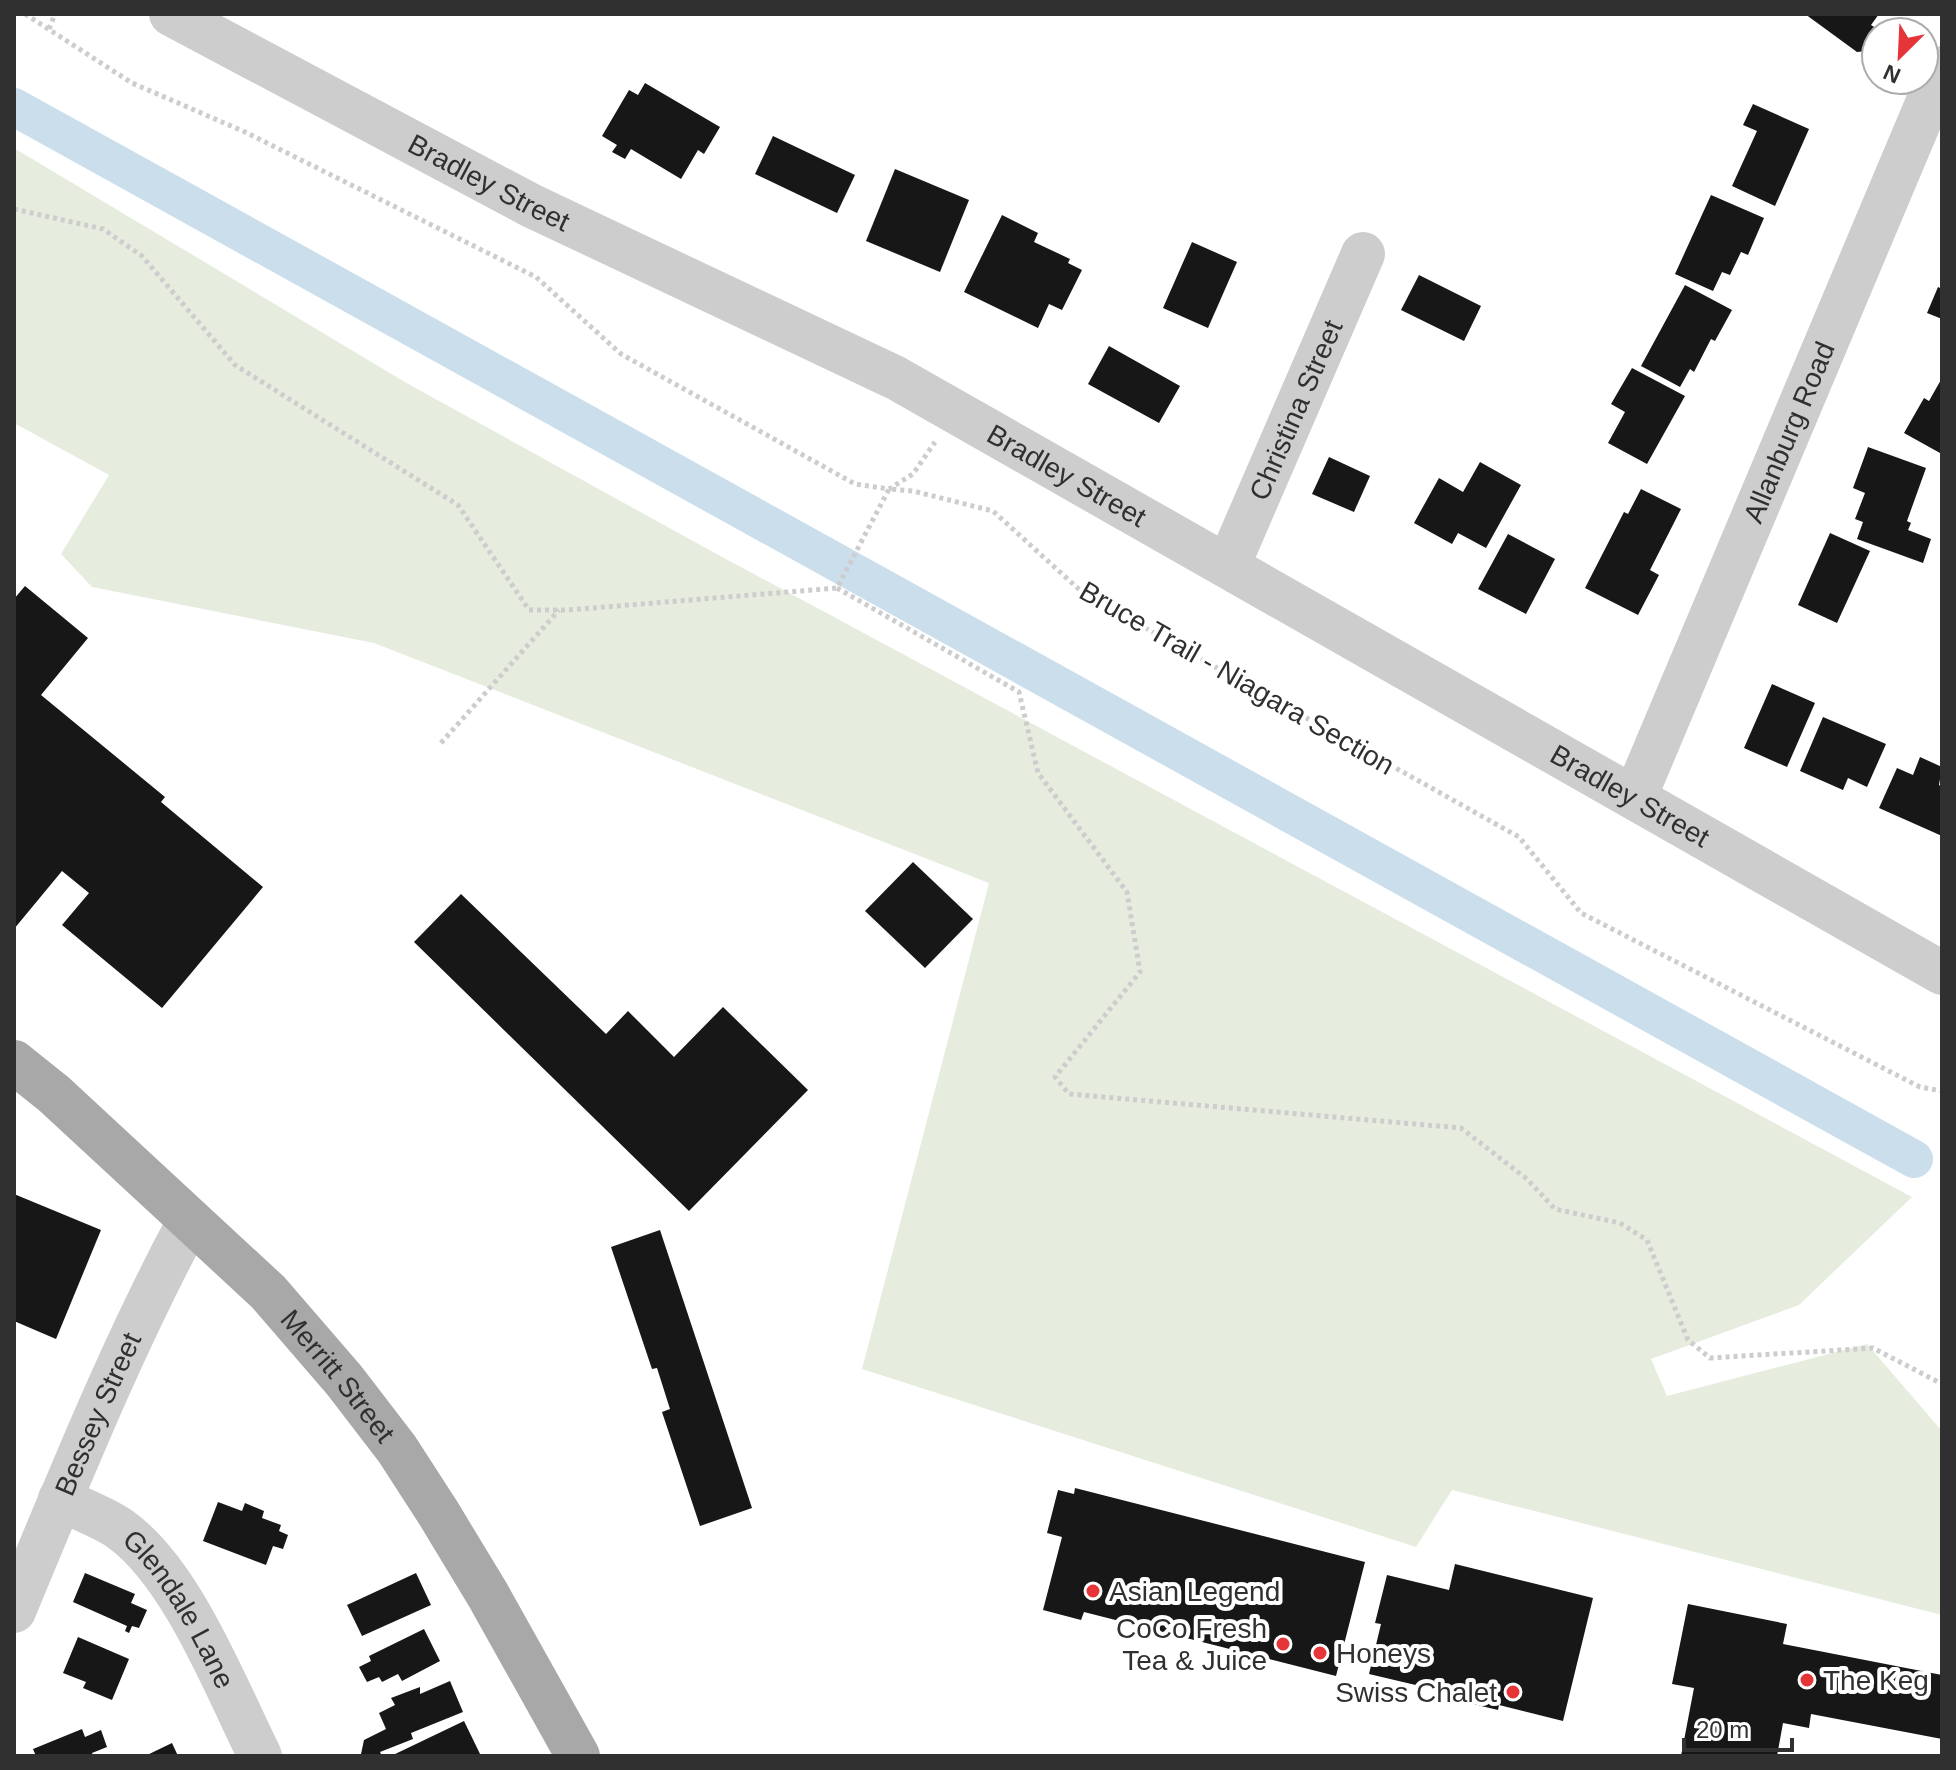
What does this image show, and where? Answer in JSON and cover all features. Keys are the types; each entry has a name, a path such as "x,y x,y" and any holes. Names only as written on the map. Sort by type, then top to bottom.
{"main road":[{"name":"Merritt Street","path":"14,1062 54,1094 268,1292 344,1380 397,1449 488,1595 578,1756"}],"street":[{"name":"Bradley Street","path":"171,14 532,206 896,378 1942,973"},
{"name":"Allanburg Road","path":"1635,797 1942,68"},
{"name":"Christina Street","path":"1228,566 1363,254"},
{"name":"Bessey Street","path":"14,1611 150,1294 190,1220"},
{"name":"Glendale Lane","path":"60,1499 120,1529 160,1566 188,1612 260,1756"}],"path":[{"name":"Bruce Trail - Niagara Section","path":"25,14 132,83 245,132 536,277 621,354 855,484 913,491 993,511 1083,593 1519,837 1581,913 1920,1087 1942,1091"},
{"path":"49,29 55,14"},
{"path":"14,209 103,229 142,256 235,365 458,505 529,610 837,588 1019,692 1038,773 1127,892 1140,972 1055,1077 1069,1094 1461,1128 1527,1179 1555,1209 1620,1223 1647,1240 1688,1340 1710,1358 1873,1348 1942,1384"},
{"path":"837,588 889,489 913,474 956,412"},
{"path":"441,743 559,610"}],"shaded area":[{"path":"14,148 410,385 713,552 1912,1197 1799,1305 1651,1359 1667,1396 1867,1344 1942,1431 1942,1615 1452,1490 1416,1547 862,1369 989,883 374,643 92,587 61,554 109,475 14,423"}],"building":[{"path":"1805,14 1879,14 1860,16 1860,52"},
{"path":"645,83 720,127 704,154 698,150 681,179 631,149 625,159 612,152 617,145 602,136 629,90 638,95"},
{"path":"1753,104 1809,129 1775,206 1732,186 1757,131 1743,125"},
{"path":"773,136 855,175 837,213 755,174"},
{"path":"895,169 969,200 940,272 866,241"},
{"path":"1711,195 1764,218 1748,255 1741,252 1730,275 1722,272 1713,291 1675,274"},
{"path":"1002,215 1038,233 1034,242 1070,259 1068,263 1082,270 1062,310 1049,304 1038,328 964,292"},
{"path":"1192,242 1237,262 1208,328 1163,308"},
{"path":"1419,275 1481,306 1464,341 1401,310"},
{"path":"1685,285 1732,310 1715,341 1711,339 1694,372 1690,369 1680,387 1641,366"},
{"path":"1938,287 1942,289 1942,319 1927,313"},
{"path":"1109,346 1180,386 1159,423 1088,384"},
{"path":"1632,368 1685,396 1647,464 1608,443 1625,412 1611,404"},
{"path":"1942,378 1940,453 1904,433 1924,398 1929,401"},
{"path":"1868,447 1926,468 1907,521 1911,523 1908,530 1931,539 1923,563 1857,539 1863,522 1855,519 1865,493 1853,488"},
{"path":"1329,457 1370,476 1354,512 1312,494"},
{"path":"1480,462 1521,485 1486,548 1458,533 1452,544 1414,523 1439,478 1463,492"},
{"path":"1641,489 1681,509 1650,570 1659,575 1638,615 1585,588 1624,512 1628,514"},
{"path":"1830,533 1870,551 1837,623 1798,605"},
{"path":"1508,534 1555,559 1526,614 1478,589"},
{"path":"25,586 88,638 41,695 165,797 161,802 263,887 162,1008 62,925 89,893 62,871 14,929 14,599"},
{"path":"1772,684 1815,703 1787,767 1744,748"},
{"path":"1823,717 1886,744 1867,787 1848,778 1843,790 1800,771"},
{"path":"1920,757 1942,767 1939,785 1942,787 1942,836 1879,808 1897,768 1913,775"},
{"path":"913,862 973,919 925,968 865,911"},
{"path":"461,894 606,1034 628,1011 674,1057 723,1007 808,1090 689,1211 414,942"},
{"path":"14,1194 101,1230 56,1339 14,1321"},
{"path":"660,1230 752,1508 700,1526 662,1412 670,1409 657,1368 652,1369 611,1247"},
{"path":"1075,1488 1365,1562 1336,1676 1084,1612 1081,1620 1043,1610 1062,1537 1047,1533 1058,1490 1074,1494"},
{"path":"218,1502 242,1511 245,1503 264,1511 262,1518 281,1525 279,1531 288,1535 283,1549 273,1546 266,1565 203,1541"},
{"path":"1455,1564 1593,1598 1563,1721 1499,1705 1498,1710 1456,1700 1458,1695 1369,1674 1381,1624 1375,1623 1387,1575 1449,1590"},
{"path":"85,1573 135,1594 131,1603 147,1610 139,1628 132,1626 129,1633 125,1631 127,1626 73,1602"},
{"path":"416,1573 431,1605 362,1636 347,1605"},
{"name":"The Keg","path":"1688,1604 1787,1624 1783,1644 1942,1675 1942,1739 1811,1714 1809,1728 1783,1723 1777,1756 1681,1756 1694,1688 1672,1684"},
{"path":"424,1629 440,1661 402,1681 398,1674 382,1682 379,1677 367,1682 359,1667 371,1661 369,1656"},
{"path":"78,1637 129,1659 112,1700 83,1688 86,1682 63,1673"},
{"path":"450,1681 463,1712 411,1733 413,1739 380,1752 382,1756 361,1754 364,1740 386,1729 379,1713 395,1705 391,1698 420,1687 420,1694"},
{"path":"464,1721 481,1756 391,1756"},
{"path":"82,1729 85,1737 101,1730 107,1747 92,1753 93,1756 36,1756 33,1749"},
{"path":"172,1743 178,1756 145,1756"}],"waterway":[{"path":"14,107 1914,1159"}],"place":[{"name":"Asian Legend","path":"1093,1591"},
{"name":"CoCo Fresh Tea & Juice","path":"1283,1644"},
{"name":"Honeys","path":"1320,1653"},
{"name":"The Keg","path":"1807,1680"},
{"name":"Swiss Chalet","path":"1513,1692"}]}
